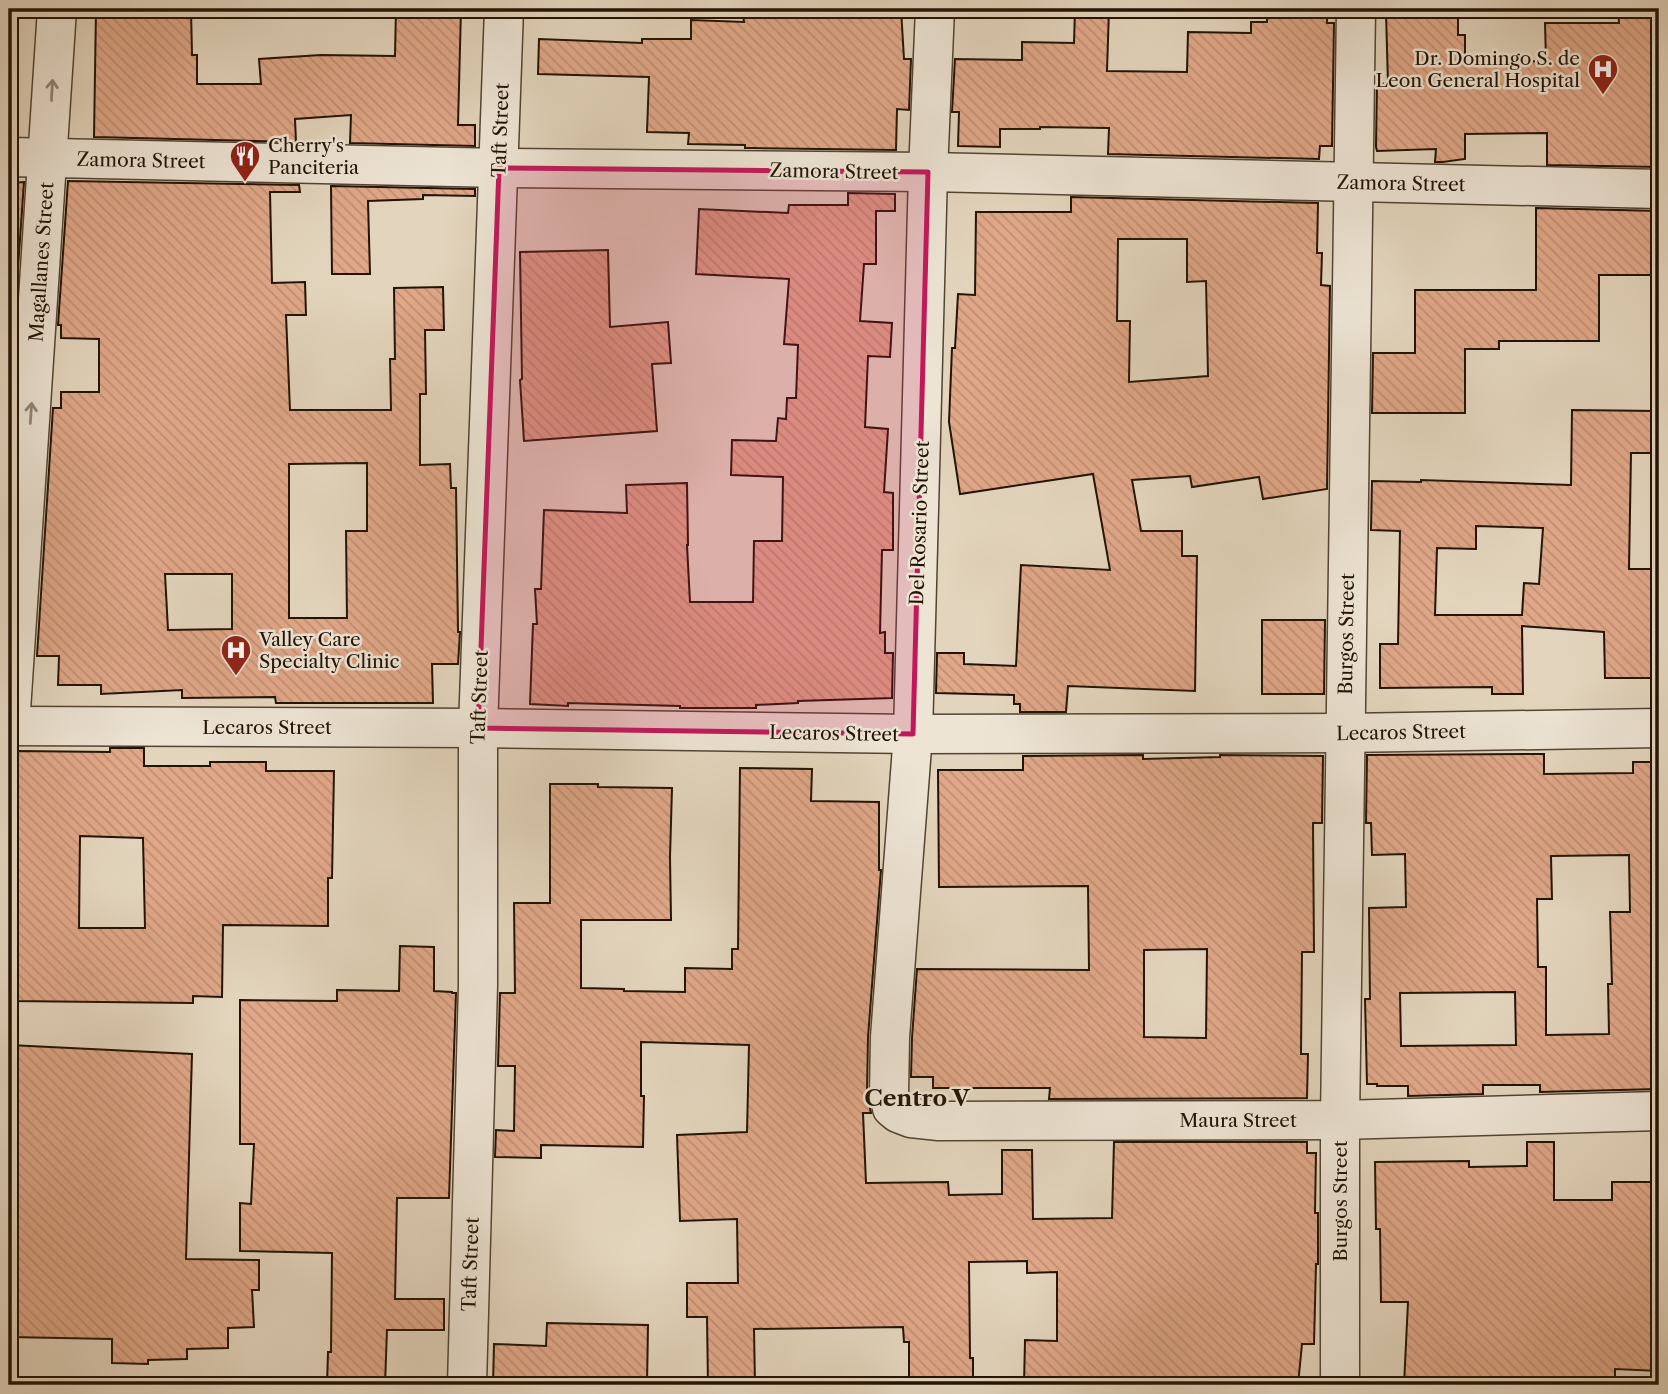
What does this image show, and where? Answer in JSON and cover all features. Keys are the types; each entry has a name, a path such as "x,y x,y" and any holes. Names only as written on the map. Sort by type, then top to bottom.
{"street":[{"name":"Magallanes Street","path":"9,726 57,9"},
{"name":"Taft Street","path":"467,1385 478,985 478,728 505,9"},
{"name":"Del Rosario Street","path":"890,1037 913,734 934,9"},
{"name":"Burgos Street","path":"1340,1385 1340,1120 1356,9"},
{"name":"Zamora Street","path":"9,157 499,168 928,172 1659,189"},
{"name":"Lecaros Street","path":"9,726 478,728 913,734 1345,733 1659,728"},
{"name":"Maura Street","path":"890,1037 889,1094 892,1108 911,1118 939,1121 1340,1120 1659,1111"}],"highlighted area":[{"path":"499,168 928,172 913,734 478,728"}],"building":[{"path":"96,9 191,9 192,55 197,55 197,84 261,84 259,59 321,55 395,56 396,9 461,9 458,125 475,125 475,146 350,143 351,115 295,119 296,142 94,137"},
{"path":"742,9 901,9 904,59 911,59 909,110 897,109 896,150 745,148 745,145 688,144 689,133 647,132 649,77 538,74 539,39 642,43 642,39 691,39 691,20 744,22"},
{"path":"1075,9 1109,9 1107,71 1187,72 1188,32 1251,33 1251,22 1267,22 1267,9 1327,9 1327,23 1334,23 1332,146 1320,146 1319,159 1108,154 1109,128 1040,127 1000,129 1000,147 958,146 959,112 952,112 955,59 1022,60 1022,42 1074,43"},
{"path":"1618,9 1659,9 1659,167 1547,165 1547,133 1465,134 1465,159 1443,162 1435,162 1436,149 1377,151 1377,83 1388,84 1386,13 1458,11 1458,35 1465,35 1465,63 1546,61 1545,23 1619,23"},
{"path":"68,181 299,185 300,192 270,192 272,283 305,282 306,315 286,315 290,410 391,410 390,359 395,359 394,288 443,287 444,330 425,330 426,394 420,394 420,465 450,464 451,488 456,488 460,632 458,664 432,664 433,703 276,703 275,697 182,698 182,690 101,694 101,685 58,685 59,656 37,656 53,408 61,408 61,392 99,392 99,339 61,338 61,325 58,325","holes":["367,463 367,531 346,531 347,618 289,618 289,464","165,574 232,574 232,629 168,630"]},
{"path":"24,182 14,325 9,325 9,183"},
{"path":"331,186 475,189 475,196 423,195 423,199 368,201 370,274 332,274"},
{"path":"848,193 895,194 895,211 876,211 876,264 864,264 860,321 892,323 890,357 868,356 865,427 888,429 884,492 893,493 893,550 882,550 880,633 885,632 885,653 893,653 892,698 798,701 756,705 756,708 530,704 533,624 537,624 535,589 541,589 544,510 627,513 626,485 687,483 690,602 753,602 754,541 782,541 783,477 731,475 732,440 776,441 778,418 786,419 787,398 796,398 798,345 784,344 789,279 696,274 699,209 788,213 789,205 848,205"},
{"path":"1071,197 1318,203 1317,253 1322,253 1321,285 1330,286 1327,489 1263,499 1259,477 1192,487 1190,476 1132,480 1141,531 1182,531 1182,556 1197,556 1195,691 1068,686 1066,712 1020,712 1020,704 1014,704 1014,695 936,693 937,653 964,653 964,664 1016,666 1021,565 1110,570 1093,474 960,494 949,422 952,348 955,348 958,294 975,295 976,212 1071,212","holes":["1118,239 1187,239 1187,282 1206,281 1208,376 1129,382 1130,321 1117,321"]},
{"path":"1536,208 1659,211 1659,275 1599,275 1599,341 1499,341 1499,349 1465,349 1465,413 1372,413 1373,353 1415,353 1415,290 1536,290"},
{"path":"608,250 610,327 668,322 671,363 652,364 657,431 524,441 520,380 520,252"},
{"path":"1572,410 1659,411 1659,453 1631,453 1629,569 1659,569 1659,678 1605,678 1604,632 1522,626 1523,694 1492,694 1492,687 1380,688 1380,644 1398,644 1400,531 1371,530 1372,481 1571,485","holes":["1476,526 1543,528 1539,584 1524,583 1522,615 1435,615 1437,548 1476,549"]},
{"path":"1262,620 1325,620 1324,694 1262,694"},
{"path":"110,748 144,748 144,766 210,766 210,762 266,762 266,771 334,771 332,878 328,878 328,926 223,925 222,997 193,996 193,1003 11,1001 14,843 18,843 18,751 110,752","holes":["80,836 143,838 145,928 79,928"]},
{"path":"1544,754 1544,774 1633,773 1633,762 1659,762 1659,1089 1540,1092 1540,1085 1483,1085 1483,1094 1408,1096 1408,1086 1367,1084 1365,999 1370,999 1369,908 1406,907 1405,854 1372,855 1371,823 1366,823 1367,755","holes":["1629,855 1630,912 1610,912 1612,984 1608,984 1609,1034 1546,1035 1546,967 1538,967 1537,899 1552,899 1551,856","1515,992 1516,1045 1401,1046 1400,993"]},
{"path":"1143,755 1143,759 1220,755 1323,756 1322,823 1313,823 1314,952 1302,952 1301,1054 1308,1054 1307,1098 1049,1099 1050,1088 933,1088 933,1077 911,1077 917,969 1089,970 1088,886 939,887 938,770 1023,770 1023,756","holes":["1207,949 1206,1038 1144,1037 1144,950"]},
{"path":"740,768 812,769 811,801 879,802 881,870 868,1037 867,1094 871,1113 863,1113 866,1183 948,1182 949,1195 1002,1194 1002,1150 1032,1150 1033,1219 1112,1218 1114,1142 1307,1142 1307,1153 1316,1153 1318,1264 1314,1344 1302,1344 1298,1385 1024,1385 1025,1340 1057,1341 1057,1272 1027,1273 1027,1261 969,1262 970,1358 973,1358 973,1385 909,1385 909,1342 904,1342 903,1327 754,1329 755,1385 708,1385 707,1317 687,1317 687,1283 738,1283 737,1219 680,1221 677,1135 747,1132 749,1045 641,1042 643,1147 541,1145 541,1158 495,1157 496,1130 514,1131 515,1066 498,1066 500,993 515,993 514,903 550,903 550,784 672,788 671,920 581,920 581,988 685,992 685,968 732,969 732,949 738,949"},
{"path":"400,946 434,947 434,991 456,993 449,1198 397,1198 395,1299 444,1299 444,1330 387,1330 385,1385 327,1385 328,1352 331,1352 332,1253 240,1251 240,1203 251,1204 254,1144 240,1144 240,1000 337,1001 337,990 399,991"},
{"path":"9,1045 192,1054 186,1259 259,1260 259,1290 252,1290 254,1327 228,1328 228,1348 187,1349 187,1359 148,1360 148,1364 112,1363 112,1339 9,1337"},
{"path":"1527,1142 1554,1142 1554,1200 1612,1200 1612,1182 1659,1182 1659,1371 1615,1369 1615,1385 1553,1385 1553,1382 1484,1378 1484,1385 1404,1385 1408,1302 1381,1302 1380,1229 1376,1229 1375,1162 1469,1161 1469,1167 1527,1166"},
{"path":"547,1323 648,1325 647,1385 493,1385 494,1344 546,1346"}],"place":[{"name":"Dr. Domingo S. de Leon General Hospital","path":"1603,96"},
{"name":"Cherry's Panciteria","path":"245,183"},
{"name":"Valley Care Specialty Clinic","path":"236,677"}],"district":[{"name":"Centro V","path":"917,1098"}]}
